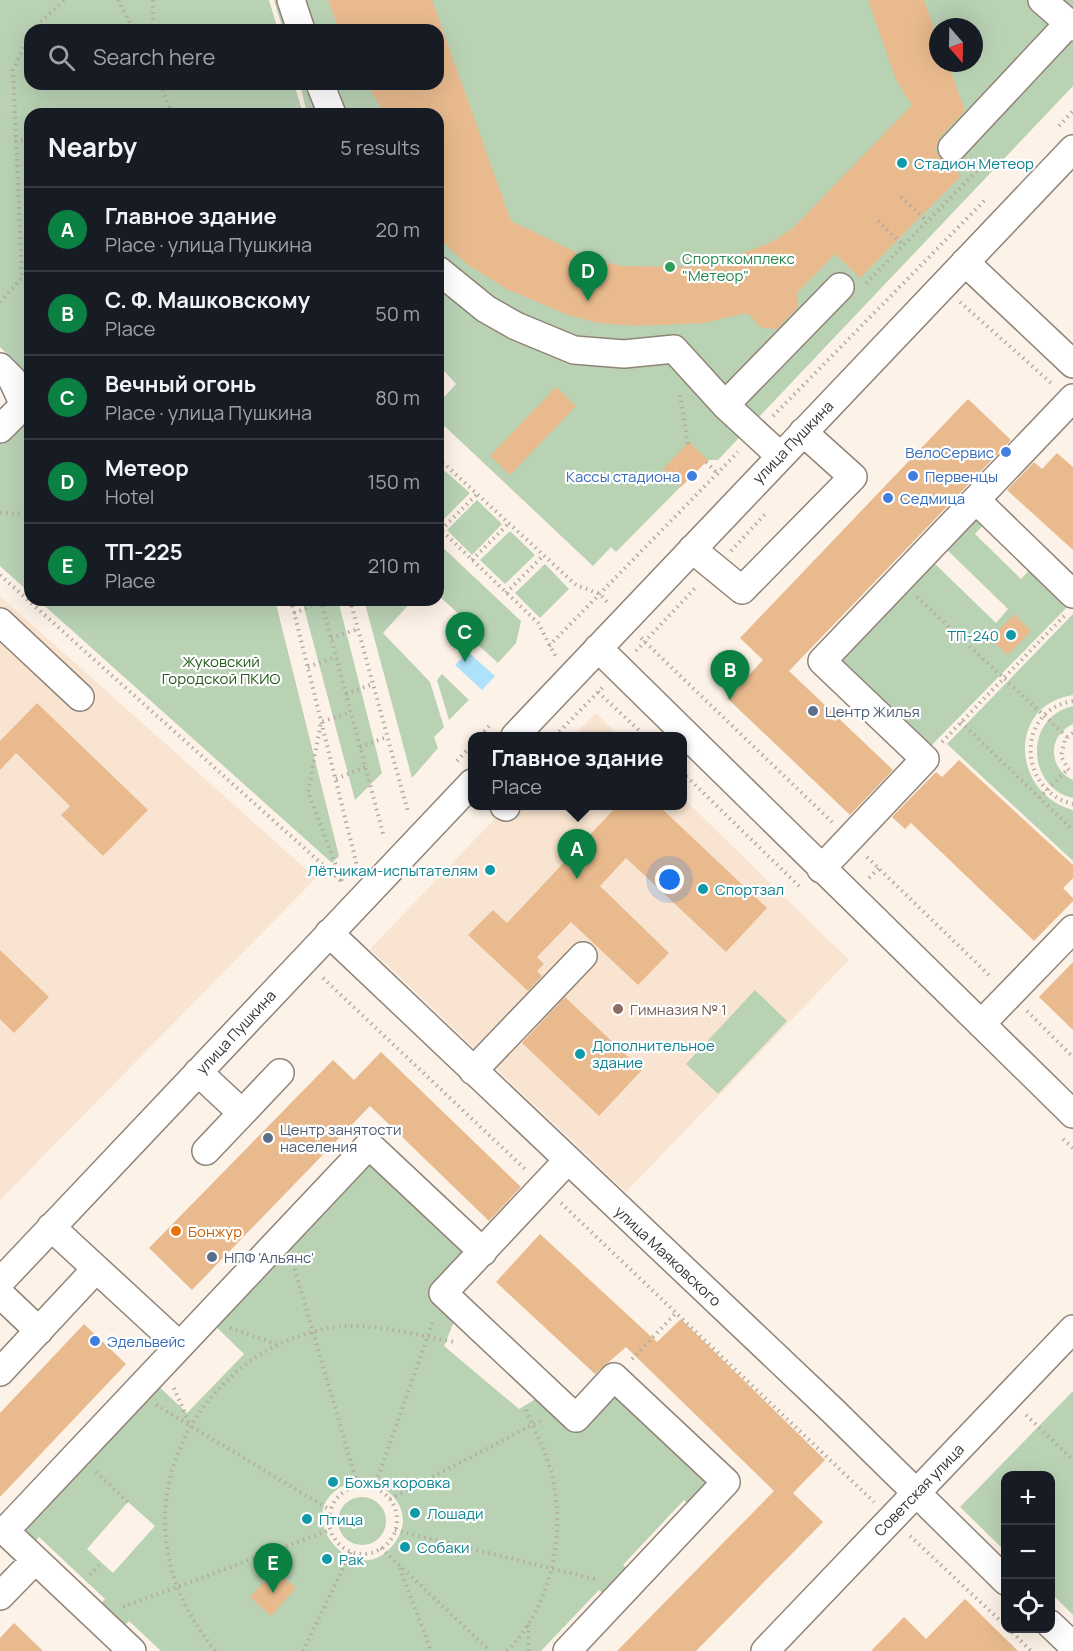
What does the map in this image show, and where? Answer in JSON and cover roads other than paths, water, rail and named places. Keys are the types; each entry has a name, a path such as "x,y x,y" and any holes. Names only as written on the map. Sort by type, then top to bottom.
{"street":[{"path":"291,0 299,24"},
{"path":"952,148 1071,25 1042,0"},
{"path":"322,90 330,108"},
{"name":"улица Пушкина","path":"519,732 1073,149"},
{"path":"965,262 1073,364"},
{"path":"444,275 486,309 516,326 574,350 624,354 674,349 725,405 780,456"},
{"path":"725,405 840,286"},
{"path":"0,367 12,379 24,405 0,429"},
{"path":"821,870 925,759 822,661 1072,399"},
{"path":"692,549 742,590 853,477 803,432"},
{"path":"976,500 1069,604"},
{"path":"0,622 80,697"},
{"path":"598,648 682,732"},
{"path":"687,737 1073,1114"},
{"name":"улица Пушкина","path":"0,1282 468,787"},
{"path":"981,1024 1073,929"},
{"name":"улица Маяковского","path":"329,933 832,1410 1003,1579"},
{"path":"473,1071 583,956"},
{"path":"198,1072 242,1113"},
{"path":"206,1151 280,1073"},
{"path":"132,1651 4,1531 369,1144 483,1251"},
{"path":"567,1161 443,1293 576,1418 614,1377 726,1482 567,1651"},
{"path":"51,1227 96,1269 171,1355"},
{"path":"0,1372 96,1269"},
{"path":"0,1294 39,1331"},
{"name":"Советская улица","path":"765,1651 1073,1329"},
{"path":"0,1596 35,1560"},
{"path":"1055,1629 1073,1646"}],"water":[{"path":"468,652 495,676 482,690 455,665"}],"place":[{"name":"Стадион Метеор","path":"902,163"},
{"name":"Спорткомплекс \"Метеор\"","path":"670,267"},
{"name":"Метеор","path":"588,301"},
{"name":"ВелоСервис","path":"1006,452"},
{"name":"Кассы стадиона","path":"692,476"},
{"name":"Первенцы","path":"913,476"},
{"name":"Седмица","path":"888,498"},
{"name":"ТП-240","path":"1011,635"},
{"name":"Вечный огонь","path":"465,662"},
{"name":"С. Ф. Машковскому","path":"730,700"},
{"name":"Центр Жилья","path":"813,711"},
{"name":"Лётчикам-испытателям","path":"490,870"},
{"name":"Главное здание","path":"577,879"},
{"name":"Спортзал","path":"703,889"},
{"name":"Гимназия № 1","path":"618,1009"},
{"name":"Дополнительное здание","path":"580,1054"},
{"name":"Центр занятости населения","path":"268,1138"},
{"name":"Бонжур","path":"176,1231"},
{"name":"НПФ 'Альянс'","path":"212,1257"},
{"name":"Эдельвейс","path":"95,1341"},
{"name":"Божья коровка","path":"333,1482"},
{"name":"Лошади","path":"415,1513"},
{"name":"Птица","path":"307,1519"},
{"name":"Собаки","path":"405,1547"},
{"name":"Рак","path":"327,1559"},
{"name":"ТП-225","path":"273,1593"}],"park label":[{"name":"Жуковский Городской ПКИО","path":"221,670"}]}
